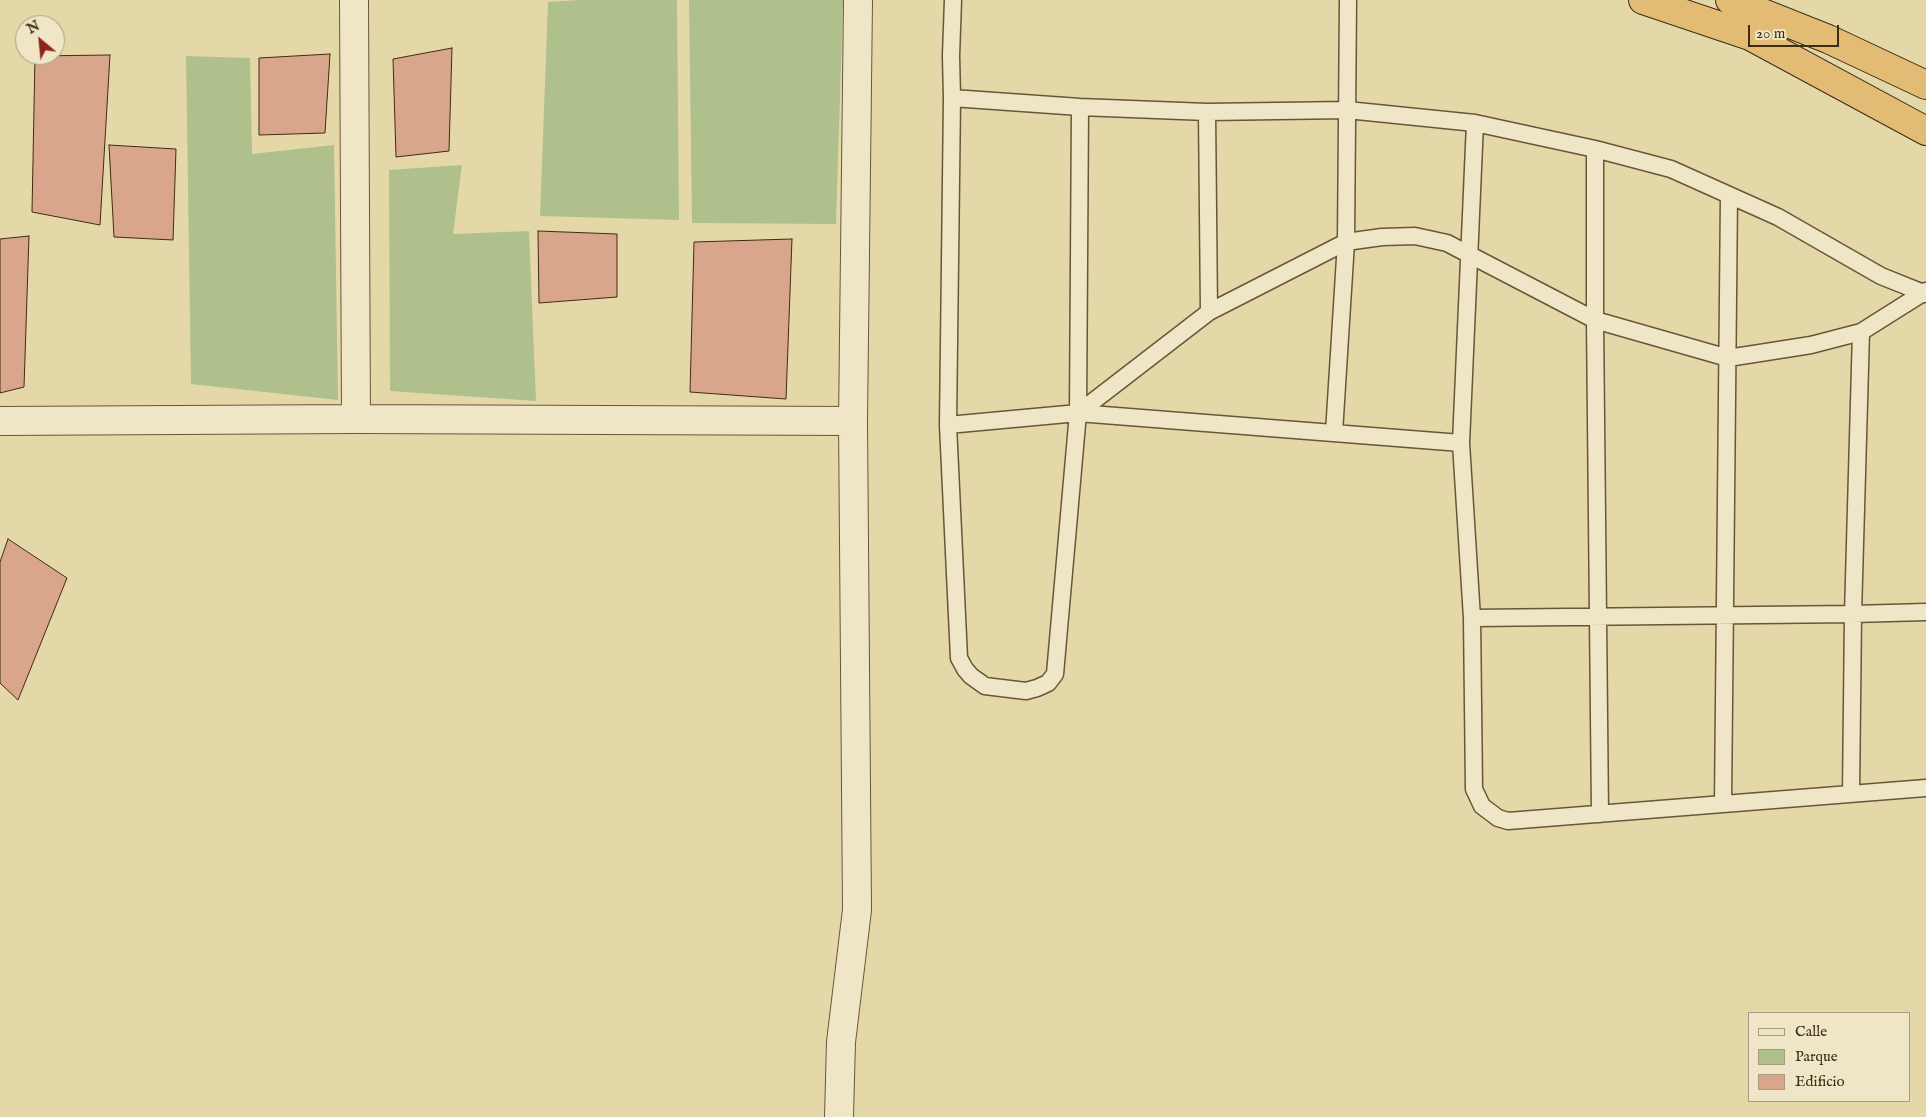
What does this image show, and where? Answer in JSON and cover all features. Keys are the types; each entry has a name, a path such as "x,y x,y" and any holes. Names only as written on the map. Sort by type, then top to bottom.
{"highway":[{"path":"1643,0 1750,36 1926,131"},
{"path":"1730,0 1828,39 1926,85"}],"street":[{"path":"354,0 356,419"},
{"path":"839,1117 841,1042 857,910 853,421 858,0"},
{"path":"0,421 356,419 853,421"}],"lane":[{"path":"952,0 948,426 959,658 965,670 985,686 1026,691 1048,683 1055,674 1078,413 1080,107"},
{"path":"1334,434 1346,242 1348,0"},
{"path":"952,98 1080,107 1207,112 1347,110 1475,123 1596,149 1671,169 1778,218 1881,276 1925,292"},
{"path":"1207,112 1209,312"},
{"path":"1475,123 1461,443 1472,618 1474,789 1477,798 1489,812 1498,818 1508,821 1926,788"},
{"path":"1596,149 1595,320 1600,814"},
{"path":"1723,804 1729,195"},
{"path":"1078,413 1209,312 1346,242 1382,237 1415,236 1447,243 1595,320 1728,358 1811,345 1861,332 1925,292"},
{"path":"1851,794 1853,614 1861,332"},
{"path":"948,426 1078,413 1461,443"},
{"path":"1472,618 1926,612"}],"green space":[{"path":"579,0 677,0 679,220 540,216 548,2"},
{"path":"689,0 843,0 836,224 692,223"},
{"path":"186,56 250,58 252,154 334,145 338,400 191,384"},
{"path":"462,165 453,234 529,231 536,401 390,391 389,170"}],"building":[{"path":"452,48 449,151 396,157 393,59"},
{"path":"330,54 325,133 259,135 259,58"},
{"path":"110,55 100,225 32,212 35,65 65,65 65,56"},
{"path":"109,145 176,149 173,240 114,237"},
{"path":"538,231 617,234 617,297 539,303"},
{"path":"29,236 24,387 0,393 0,239"},
{"path":"792,239 786,399 690,392 694,242"},
{"path":"8,539 67,578 18,700 0,683 0,562"}]}
